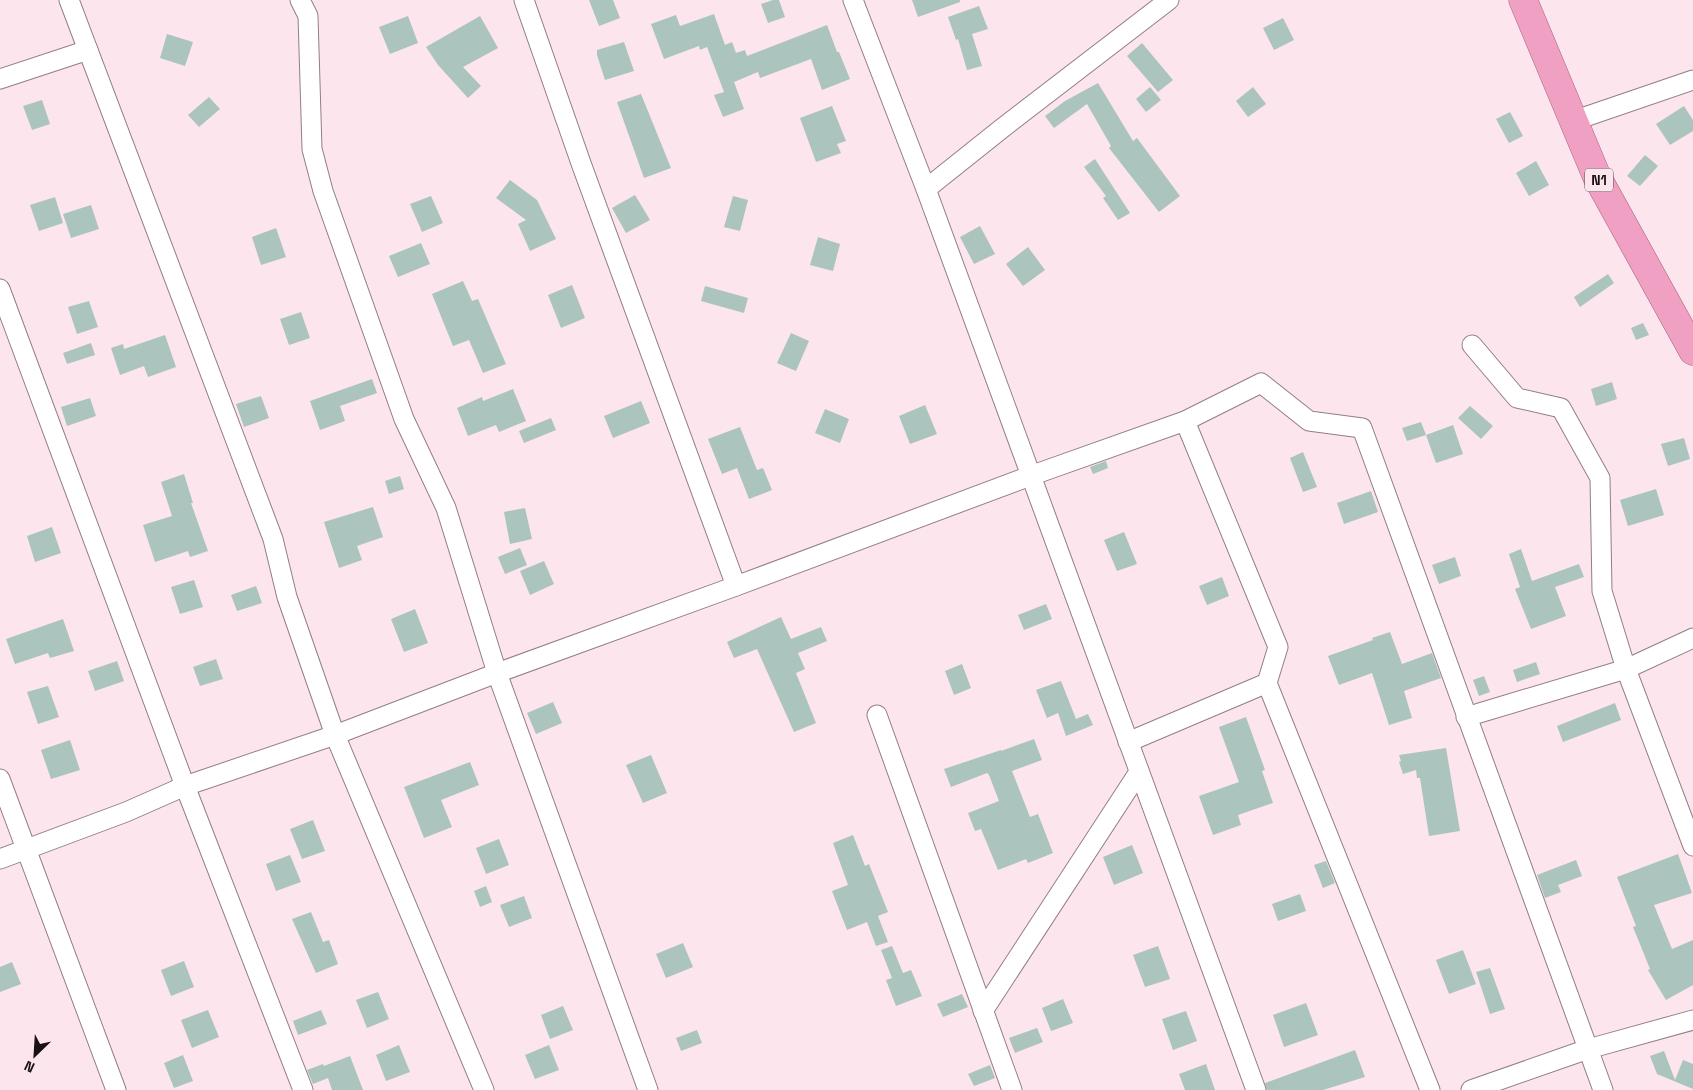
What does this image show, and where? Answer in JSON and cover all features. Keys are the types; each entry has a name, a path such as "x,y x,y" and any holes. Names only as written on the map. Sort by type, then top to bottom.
{"highway":[{"name":"N1","path":"1523,0 1598,177 1693,351"}],"street":[{"path":"69,0 273,539 287,597 336,734 484,1090"},
{"path":"300,0 308,16 312,149 323,191 404,419 446,508 497,673 648,1090"},
{"path":"524,0 582,166 736,586"},
{"path":"853,0 926,189 1256,1090"},
{"path":"926,189 1169,0"},
{"path":"0,79 88,50"},
{"path":"1573,121 1693,80"},
{"path":"0,289 185,786 303,1090"},
{"path":"1472,345 1517,398 1562,408 1600,478 1602,591 1626,669 1693,846"},
{"path":"0,859 126,812 185,786 336,734 1030,476 1185,421 1261,383 1309,421 1362,428 1603,1090"},
{"path":"1185,421 1278,647 1267,683 1430,1090"},
{"path":"1466,717 1626,669 1693,638"},
{"path":"1128,742 1267,683"},
{"path":"877,715 1012,1090"},
{"path":"983,1011 1139,772"},
{"path":"0,779 116,1090"},
{"path":"1471,1090 1588,1050 1693,1020"}],"building":[{"path":"589,0 613,0 620,18 599,26"},
{"path":"779,0 785,17 768,23 761,4"},
{"path":"912,0 960,0 960,2 918,17"},
{"path":"979,6 988,29 972,34 982,66 967,70 958,39 956,40 948,17"},
{"path":"714,14 725,45 732,42 736,53 745,50 747,56 827,25 850,79 822,90 811,59 760,78 758,72 734,82 744,109 723,117 714,95 724,92 707,47 700,50 699,46 664,59 651,24 676,15 680,26"},
{"path":"408,16 418,43 390,54 379,27"},
{"path":"480,16 498,48 463,67 481,86 468,98 438,65 426,47"},
{"path":"1283,18 1294,40 1274,50 1263,28"},
{"path":"167,34 193,42 185,66 160,58"},
{"path":"624,42 634,71 605,80 597,50"},
{"path":"1142,43 1173,80 1158,92 1127,56"},
{"path":"1098,83 1133,141 1137,138 1180,196 1159,212 1109,148 1111,146 1087,104 1054,128 1045,116 1065,101"},
{"path":"1150,87 1161,100 1146,112 1136,99"},
{"path":"1253,87 1266,104 1248,117 1236,101"},
{"path":"641,94 671,168 644,178 617,102"},
{"path":"209,97 220,109 199,127 188,115"},
{"path":"42,100 50,124 32,130 23,106"},
{"path":"832,106 846,141 837,144 841,153 816,162 800,118"},
{"path":"1684,106 1693,120 1693,131 1670,145 1656,124"},
{"path":"1510,112 1523,136 1509,143 1496,119"},
{"path":"1645,155 1658,166 1640,186 1627,176"},
{"path":"1095,159 1130,213 1118,220 1103,198 1106,196 1084,167"},
{"path":"1536,161 1549,185 1529,196 1516,173"},
{"path":"510,180 537,200 556,239 530,251 518,224 526,220 496,198"},
{"path":"635,195 650,220 626,233 612,208"},
{"path":"431,196 443,223 422,232 410,204"},
{"path":"733,196 748,200 740,231 724,227"},
{"path":"55,197 63,223 39,231 30,205"},
{"path":"91,205 99,229 71,238 63,214"},
{"path":"980,226 995,254 974,264 960,237"},
{"path":"276,228 286,257 261,265 252,237"},
{"path":"818,237 840,244 833,271 810,265"},
{"path":"421,243 430,264 398,277 389,256"},
{"path":"1028,247 1045,270 1023,286 1006,264"},
{"path":"1608,274 1614,283 1580,307 1574,297"},
{"path":"463,281 472,301 478,299 506,364 483,373 469,340 453,346 432,294"},
{"path":"572,285 585,318 561,328 548,295"},
{"path":"705,286 748,298 744,313 701,301"},
{"path":"89,301 98,327 77,334 68,307"},
{"path":"301,312 310,338 289,345 280,319"},
{"path":"1643,323 1649,335 1636,340 1631,328"},
{"path":"791,333 809,341 796,371 777,363"},
{"path":"165,335 176,367 148,377 144,366 120,375 111,348 123,344 124,349"},
{"path":"91,343 95,355 67,364 63,353"},
{"path":"372,379 377,393 340,406 345,421 320,430 310,401"},
{"path":"1612,382 1617,399 1596,406 1591,389"},
{"path":"513,389 526,421 499,432 496,425 468,436 457,408 482,397 483,401"},
{"path":"261,396 269,418 244,427 236,404"},
{"path":"90,398 96,416 67,426 61,407"},
{"path":"641,401 650,423 613,438 604,416"},
{"path":"925,405 937,434 910,444 899,416"},
{"path":"1470,406 1493,426 1481,439 1458,418"},
{"path":"825,409 849,419 840,443 815,433"},
{"path":"551,418 556,430 524,443 519,431"},
{"path":"1421,422 1426,435 1407,441 1402,428"},
{"path":"1453,425 1463,454 1436,463 1426,435"},
{"path":"740,427 757,470 763,468 772,490 749,499 737,468 722,474 708,439"},
{"path":"1684,438 1690,459 1668,466 1661,444"},
{"path":"1303,452 1317,487 1303,492 1290,458"},
{"path":"1106,461 1108,468 1093,474 1090,467"},
{"path":"184,474 193,503 191,503 208,551 190,557 188,551 155,562 143,525 172,516 161,482"},
{"path":"400,476 404,489 389,494 385,481"},
{"path":"1656,489 1664,515 1628,526 1620,500"},
{"path":"1371,491 1378,512 1344,524 1337,503"},
{"path":"373,507 383,537 357,546 362,560 339,568 324,522"},
{"path":"525,508 532,539 510,544 504,512"},
{"path":"52,527 61,553 35,562 27,536"},
{"path":"1124,532 1137,564 1117,571 1104,540"},
{"path":"520,548 527,565 505,574 498,557"},
{"path":"1521,549 1532,581 1579,564 1584,577 1555,587 1566,616 1531,629 1515,589 1520,587 1509,554"},
{"path":"1455,557 1461,576 1439,584 1432,565"},
{"path":"544,561 554,584 530,595 520,571"},
{"path":"1222,577 1229,596 1207,605 1199,586"},
{"path":"194,580 203,607 180,614 171,587"},
{"path":"256,586 262,603 237,611 231,595"},
{"path":"1046,604 1052,619 1024,630 1018,615"},
{"path":"415,609 428,643 404,652 391,619"},
{"path":"781,617 791,639 821,627 827,641 798,653 805,669 796,673 816,723 794,732 757,649 734,658 727,642"},
{"path":"63,619 74,651 50,658 48,653 15,664 6,639"},
{"path":"1390,632 1402,664 1432,653 1441,678 1404,691 1412,718 1389,725 1372,673 1339,685 1328,656"},
{"path":"216,659 223,679 200,686 193,667"},
{"path":"117,661 124,681 95,691 88,671"},
{"path":"1536,662 1540,674 1517,682 1513,670"},
{"path":"962,664 971,688 954,695 945,671"},
{"path":"1484,676 1490,692 1479,696 1473,680"},
{"path":"1061,681 1076,719 1088,714 1093,725 1066,736 1058,713 1047,718 1036,690"},
{"path":"48,686 59,717 38,724 27,692"},
{"path":"553,702 562,723 536,734 527,713"},
{"path":"1615,703 1621,720 1563,742 1557,726"},
{"path":"1246,717 1265,770 1262,771 1273,803 1238,815 1241,825 1213,835 1199,796 1239,782 1219,727"},
{"path":"1034,739 1042,760 1012,771 1030,817 1038,814 1053,853 1028,863 1026,859 998,870 981,829 975,831 968,813 999,801 989,775 987,773 951,787 944,769"},
{"path":"70,740 80,770 51,779 41,750"},
{"path":"1446,748 1460,831 1429,836 1420,778 1417,778 1416,770 1403,774 1399,755"},
{"path":"651,755 667,793 643,803 626,765"},
{"path":"470,762 479,785 441,800 452,827 424,838 404,787"},
{"path":"313,820 325,851 302,859 290,829"},
{"path":"853,835 865,866 869,864 888,912 878,916 888,942 876,946 867,922 847,930 832,891 848,885 833,843"},
{"path":"499,839 509,865 486,874 476,848"},
{"path":"1132,845 1143,873 1114,885 1103,857"},
{"path":"1678,854 1692,893 1654,905 1672,949 1693,940 1693,985 1666,1000 1648,970 1650,969 1633,927 1636,926 1617,877"},
{"path":"290,855 301,882 276,891 266,864"},
{"path":"1576,860 1582,876 1558,885 1561,892 1545,898 1537,875"},
{"path":"1326,861 1335,883 1323,888 1314,865"},
{"path":"486,886 492,902 480,907 474,891"},
{"path":"1300,894 1306,911 1278,921 1272,904"},
{"path":"524,896 532,918 509,927 500,905"},
{"path":"311,912 323,942 329,940 338,964 316,973 292,919"},
{"path":"683,943 693,967 666,978 656,954"},
{"path":"892,946 903,973 911,970 922,996 896,1006 886,980 892,978 881,950"},
{"path":"1158,946 1170,979 1145,987 1133,955"},
{"path":"1463,950 1476,984 1449,994 1436,960"},
{"path":"184,961 194,987 171,996 161,970"},
{"path":"12,962 21,984 0,992 0,967"},
{"path":"1490,968 1505,1009 1490,1014 1476,972"},
{"path":"378,992 389,1019 367,1028 356,1000"},
{"path":"962,994 968,1007 943,1017 937,1004"},
{"path":"1063,999 1073,1023 1051,1031 1042,1008"},
{"path":"1306,1003 1318,1035 1284,1047 1273,1015"},
{"path":"563,1006 573,1030 550,1039 541,1015"},
{"path":"208,1010 219,1037 192,1048 181,1020"},
{"path":"321,1010 327,1024 298,1035 293,1021"},
{"path":"1186,1011 1197,1041 1173,1050 1162,1019"},
{"path":"1037,1028 1043,1042 1015,1053 1009,1038"},
{"path":"697,1030 702,1043 681,1051 676,1038"},
{"path":"399,1045 410,1072 386,1081 376,1055"},
{"path":"549,1045 559,1070 535,1079 525,1055"},
{"path":"1355,1050 1365,1077 1323,1090 1267,1090 1265,1083"},
{"path":"1664,1051 1675,1080 1683,1060 1693,1064 1693,1089 1657,1074 1650,1056"},
{"path":"183,1055 193,1081 174,1088 164,1063"},
{"path":"350,1056 363,1090 332,1090 328,1078 313,1084 307,1070"},
{"path":"1206,1064 1215,1090 1185,1090 1179,1074"},
{"path":"990,1065 995,1078 974,1086 968,1074"}]}
